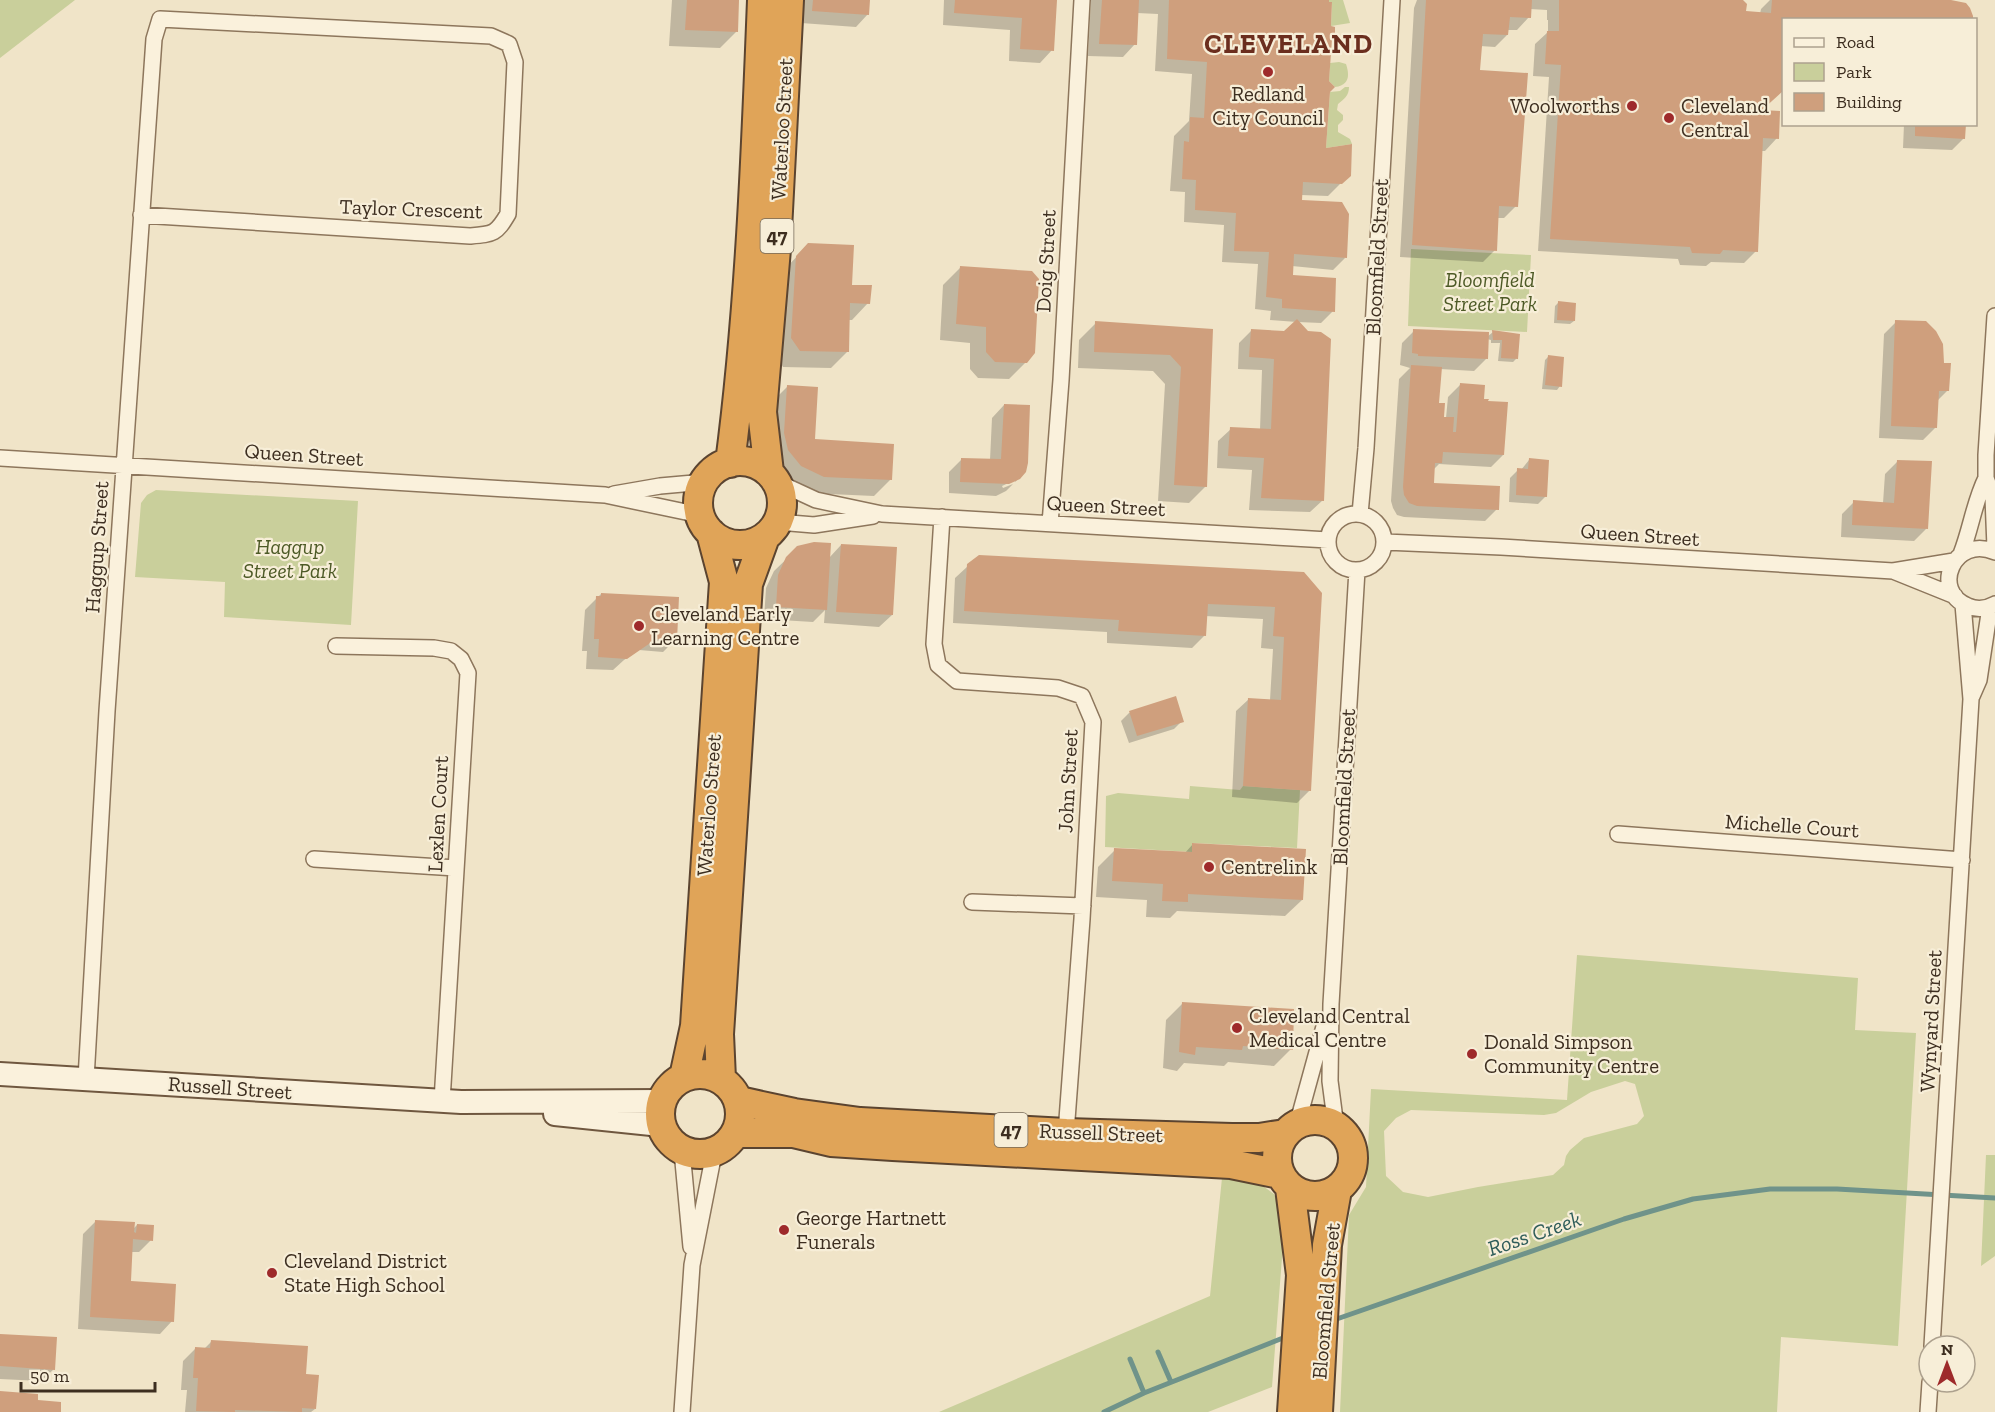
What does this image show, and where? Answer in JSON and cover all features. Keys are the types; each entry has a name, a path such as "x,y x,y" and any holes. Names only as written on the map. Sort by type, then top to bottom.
{"highway":[{"name":"Waterloo Street","path":"730,463 738,407 750,248 762,0"},
{"name":"Waterloo Street","path":"773,477 762,412 776,249 789,0"},
{"path":"772,530 755,543 732,544 721,540 706,524 699,504 700,492 711,473 730,463 744,462 757,465 773,477"},
{"name":"47","path":"772,530 782,509 782,495 773,477"},
{"name":"Waterloo Street","path":"684,1077 695,1026 724,582 706,524"},
{"name":"Waterloo Street","path":"721,1079 719,1034 748,584 772,530"},
{"path":"703,1073 721,1079 732,1088 739,1101 741,1114 737,1132 728,1144 714,1153 696,1155 682,1151 667,1138 661,1113 670,1086 684,1077 703,1073"},
{"name":"Russell Street","path":"739,1101 794,1113 860,1122 1066,1133 1259,1138 1291,1129"},
{"name":"47","path":"1291,1129 1317,1120 1336,1127"},
{"path":"1336,1127 1345,1135 1354,1156 1349,1178 1337,1190"},
{"path":"1285,1181 1277,1164 1277,1153 1279,1143 1291,1129"},
{"name":"Russell Street","path":"737,1132 793,1133 831,1142 1231,1164 1285,1181"},
{"name":"47","path":"1285,1181 1300,1194 1313,1197 1325,1196 1337,1190"},
{"name":"Bloomfield Street","path":"1285,1181 1300,1275 1311,1302 1321,1352 1318,1412"},
{"name":"Bloomfield Street","path":"1292,1412 1295,1363 1328,1245 1337,1190"}],"main road":[{"name":"Russell Street","path":"0,1074 661,1113"}],"street":[{"name":"Doig Street","path":"1050,524 1061,380 1082,0"},
{"name":"Bloomfield Street","path":"1360,514 1366,448 1392,0"},
{"name":"Taylor Crescent","path":"141,215 470,236 491,235 508,214 515,62 509,44 491,36 160,19"},
{"name":"Haggup Street","path":"86,1079 141,215 154,39 160,19"},
{"path":"1958,557 1970,532 1977,496 1986,478 1995,316"},
{"name":"Queen Street","path":"0,458 605,495 706,524"},
{"name":"Queen Street","path":"773,477 816,500 882,514 1328,540"},
{"path":"1986,478 1993,497 1995,547"},
{"name":"Queen Street","path":"605,495 660,486 705,482"},
{"name":"Queen Street","path":"772,530 882,514"},
{"path":"1360,514 1375,520 1380,526 1384,542 1379,558 1366,568 1357,570 1348,568 1333,558 1328,540 1330,531 1342,517 1360,514"},
{"name":"John Street","path":"942,517 934,644 938,665 957,681 1058,688 1082,696 1093,722 1083,906 1066,1133"},
{"name":"Queen Street","path":"1384,542 1893,571 1958,557 1975,548 1995,552"},
{"name":"Wynyard Street","path":"1933,1334 1971,699 1959,600 1951,588 1949,579 1958,557"},
{"name":"Bloomfield Street","path":"1336,1127 1330,1081 1331,1004 1357,570"},
{"name":"Queen Street","path":"1893,571 1959,600 1971,608 1993,606"},
{"name":"Wynyard Street","path":"1971,699 1979,680 1993,606"},
{"name":"Lexlen Court","path":"336,646 434,648 451,651 461,659 468,673 456,868 451,1102"},
{"name":"Michelle Court","path":"1618,834 1962,860"},
{"path":"314,859 456,868"},
{"path":"972,902 1083,906"},
{"name":"Bloomfield Street","path":"1291,1129 1331,1004"},
{"path":"682,1151 692,1265"},
{"path":"682,1412 692,1265 714,1153"},
{"path":"1928,1412 1929,1394"}],"green space":[{"path":"0,0 75,0 0,58"},
{"path":"1329,0 1343,0 1350,23 1331,26 1332,3"},
{"path":"1330,63 1346,64 1348,76 1346,82 1335,87 1329,81"},
{"path":"1349,87 1348,93 1338,104 1337,110 1343,115 1343,120 1338,125 1338,132 1350,139 1352,144 1326,148 1330,92 1340,91"},
{"name":"Bloomfield Street Park","path":"1411,249 1531,255 1527,332 1408,326"},
{"name":"Haggup Street Park","path":"156,490 358,501 351,625 224,617 225,582 135,577 141,503 147,495"},
{"path":"1190,786 1240,790 1243,786 1300,790 1297,848 1193,843 1192,852 1105,847 1106,796 1118,793 1189,799"},
{"path":"1577,955 1858,978 1855,1030 1916,1033 1898,1346 1781,1337 1777,1412 1340,1412 1349,1215 1366,1187 1371,1089 1567,1100","holes":["1625,1081 1635,1084 1644,1116 1637,1124 1584,1138 1570,1150 1564,1165 1553,1175 1428,1197 1403,1192 1386,1176 1384,1131 1396,1118 1411,1110 1544,1115 1556,1113 1591,1092"]},
{"path":"1986,1155 1995,1155 1995,1256 1981,1266"},
{"path":"1222,1178 1253,1179 1274,1194 1285,1219 1272,1387 1208,1412 939,1412 1210,1296"}],"building":[{"path":"687,0 739,0 738,32 685,30"},
{"path":"813,0 870,0 869,15 812,11"},
{"path":"955,0 1057,0 1054,51 1020,49 1022,18 954,13"},
{"path":"1102,0 1139,0 1137,45 1099,44"},
{"path":"1169,0 1329,0 1332,2 1331,26 1335,27 1335,37 1332,39 1329,81 1335,87 1330,92 1326,148 1352,144 1351,176 1342,184 1303,182 1302,200 1342,202 1349,214 1347,258 1294,254 1293,275 1336,278 1335,312 1282,308 1282,299 1266,297 1269,252 1234,251 1236,213 1195,210 1196,180 1182,179 1184,141 1189,142 1190,117 1204,118 1207,62 1167,59"},
{"path":"1426,0 1532,0 1531,18 1510,17 1508,35 1483,34 1480,70 1528,73 1518,207 1499,206 1497,251 1412,245"},
{"path":"1559,0 1743,0 1747,4 1746,11 1771,13 1772,0 1951,0 1966,3 1973,16 1973,18 1782,18 1782,92 1762,110 1780,111 1779,139 1763,138 1758,252 1723,250 1720,254 1692,253 1690,247 1550,239 1561,65 1545,64 1547,31 1559,31"},
{"path":"1915,126 1966,126 1965,139 1915,136"},
{"path":"808,243 854,245 852,285 872,285 870,304 850,303 849,352 800,351 791,338 796,256"},
{"path":"960,266 1032,271 1039,279 1035,353 1027,363 995,362 986,352 986,327 956,324"},
{"path":"1558,301 1576,303 1575,321 1557,320"},
{"path":"1297,319 1308,331 1321,332 1331,339 1324,501 1261,498 1264,458 1228,456 1230,427 1271,429 1274,359 1249,357 1251,329 1284,331"},
{"path":"1895,320 1926,321 1936,331 1943,344 1944,363 1951,363 1949,391 1939,391 1937,428 1891,426"},
{"path":"1095,321 1213,329 1207,487 1174,485 1181,367 1170,355 1094,352"},
{"path":"1413,329 1489,332 1488,359 1418,356 1412,353"},
{"path":"1492,330 1520,334 1518,359 1501,358 1502,340 1493,340"},
{"path":"1548,355 1564,357 1562,387 1545,385"},
{"path":"1411,365 1442,367 1439,403 1445,403 1444,417 1454,417 1453,432 1456,432 1460,383 1485,385 1484,399 1508,402 1504,455 1443,452 1442,463 1435,463 1434,483 1500,486 1499,510 1417,506 1409,503 1404,495"},
{"path":"787,385 818,387 815,439 894,444 892,480 824,477 801,466 788,450 784,433"},
{"path":"1004,404 1030,405 1026,472 1020,479 1009,484 960,482 961,458 1001,459"},
{"path":"1529,458 1549,460 1547,497 1516,495 1517,468 1528,469"},
{"path":"1897,460 1932,461 1928,529 1852,525 1853,500 1894,503"},
{"path":"814,542 831,543 827,610 776,607 778,575 786,557 797,546"},
{"path":"841,544 897,547 893,615 836,612"},
{"path":"979,555 1304,572 1322,593 1311,791 1243,786 1248,698 1281,700 1284,637 1273,636 1275,607 1208,604 1206,636 1118,631 1119,620 964,611 967,564"},
{"path":"601,593 679,597 677,641 656,639 627,659 598,657 599,639 594,639 596,596 601,596"},
{"path":"1176,696 1184,722 1137,736 1129,711"},
{"name":"Centrelink","path":"1192,843 1306,849 1303,900 1188,894 1188,902 1162,901 1163,884 1112,881 1114,848 1192,852"},
{"name":"Cleveland Central Medical Centre","path":"1182,1002 1294,1009 1293,1050 1243,1046 1242,1050 1196,1047 1195,1055 1179,1052"},
{"path":"95,1220 135,1222 134,1232 136,1233 137,1224 154,1225 153,1241 133,1239 131,1281 176,1284 174,1322 90,1317"},
{"path":"0,1334 57,1337 55,1370 0,1366"},
{"path":"211,1340 308,1346 306,1374 319,1375 316,1409 302,1408 302,1412 196,1411 198,1378 193,1378 195,1347 210,1348"},
{"path":"0,1391 38,1394 38,1400 61,1402 61,1412 0,1412"}],"waterway":[{"name":"Ross Creek","path":"1331,1321 1624,1219 1693,1199 1770,1189 1837,1189 1995,1198"},
{"name":"Ross Creek","path":"1104,1412 1144,1393 1288,1336"},
{"path":"1158,1352 1171,1382"},
{"path":"1130,1359 1144,1393"}],"place":[{"name":"Redland City Council","path":"1268,72"},
{"name":"Woolworths","path":"1632,106"},
{"name":"Cleveland Central","path":"1669,118"},
{"name":"Cleveland Early Learning Centre","path":"639,626"},
{"name":"Centrelink","path":"1209,867"},
{"name":"Cleveland Central Medical Centre","path":"1237,1028"},
{"name":"Donald Simpson Community Centre","path":"1472,1054"},
{"name":"George Hartnett Funerals","path":"784,1230"},
{"name":"Cleveland District State High School","path":"272,1273"}],"district":[{"name":"CLEVELAND","path":"1289,44"}]}
